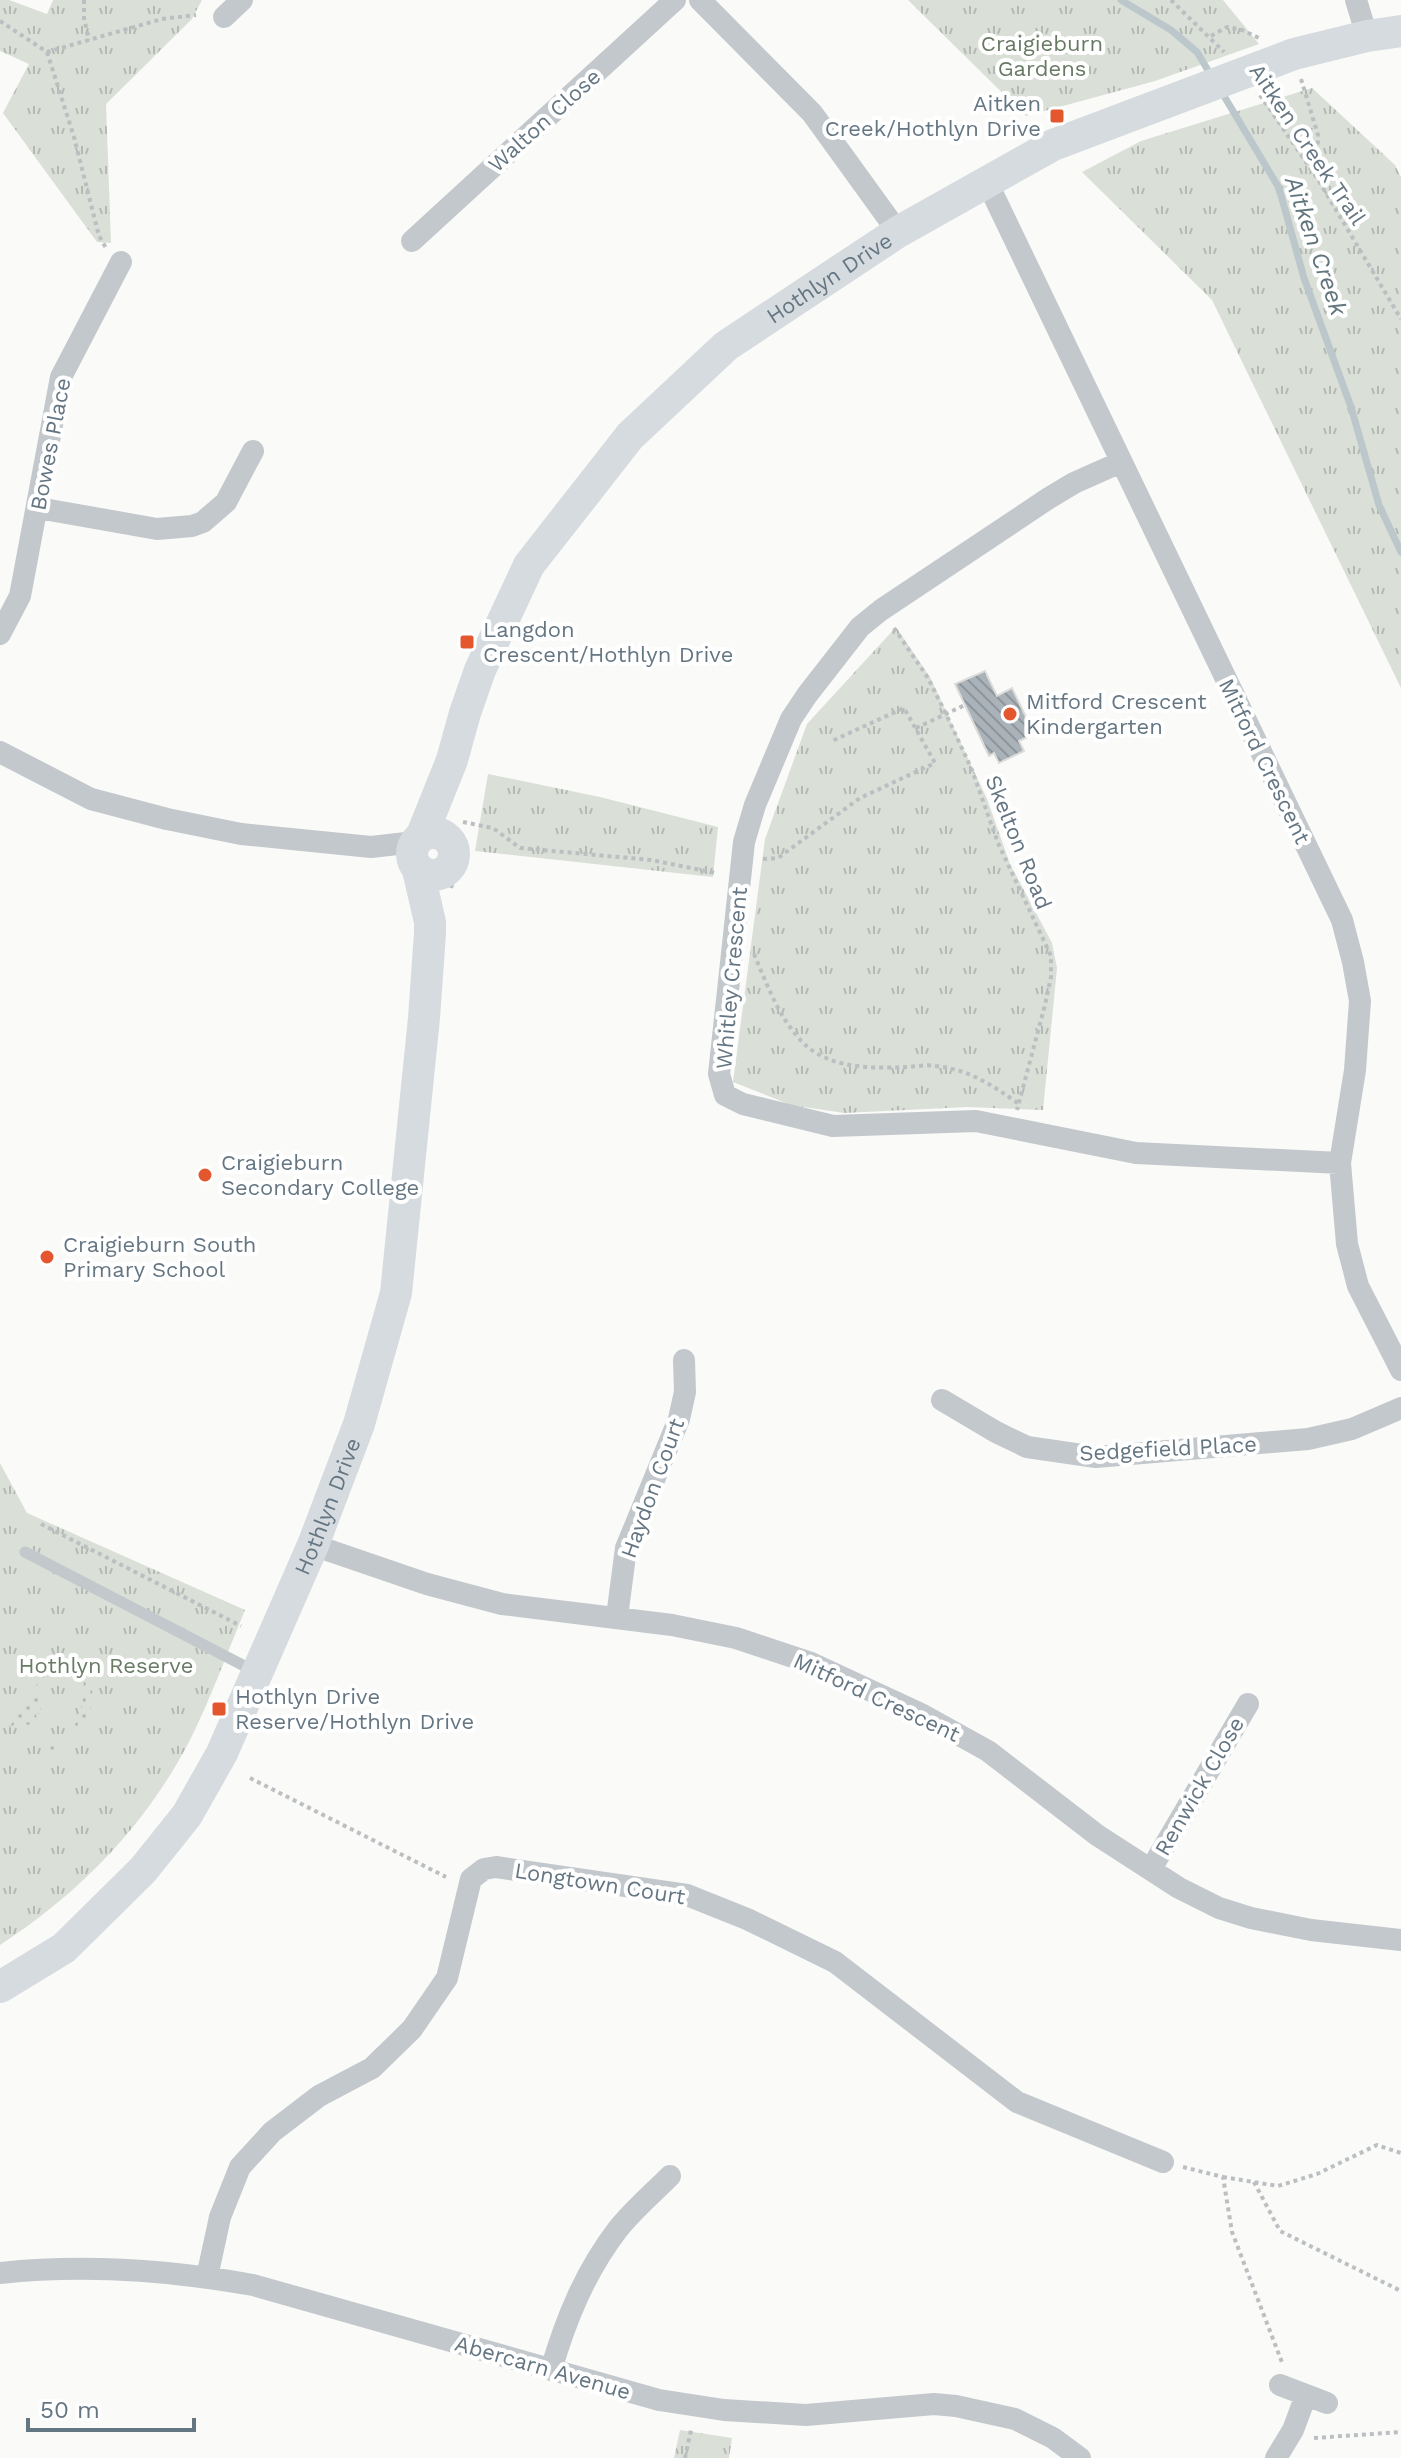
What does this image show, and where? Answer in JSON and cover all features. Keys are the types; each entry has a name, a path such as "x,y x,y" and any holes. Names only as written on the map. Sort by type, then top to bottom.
{"street":[{"path":"224,17 242,0"},
{"name":"Walton Close","path":"412,241 675,0"},
{"path":"700,0 812,113 898,232"},
{"path":"1356,0 1367,36"},
{"name":"Hothlyn Drive","path":"0,1987 64,1948 143,1870 187,1815 222,1753 258,1673 313,1545 359,1424 396,1293 424,1018 430,922 438,906 432,849 465,713 480,670 529,565 630,436 726,346 898,232 1053,145 1281,59 1367,36 1401,31"},
{"name":"Mitford Crescent","path":"987,182 1342,920 1360,1001 1355,1070 1340,1163 1347,1244 1358,1286 1401,1370"},
{"name":"Bowes Place","path":"0,634 20,596 61,377 121,262"},
{"path":"38,508 157,529 192,526 203,522 226,502 253,451"},
{"name":"Whitley Crescent","path":"1121,462 1049,498 881,610 860,627 797,709 749,822 744,842 719,1074 725,1095 743,1104 833,1126 976,1121 1136,1153 1340,1163"},
{"path":"0,752 91,799 167,819 241,834 371,847 432,849"},
{"name":"Haydon Court","path":"617,1617 626,1548 679,1419 685,1392 684,1360"},
{"name":"Sedgefield Place","path":"942,1400 1027,1447 1096,1457 1308,1439 1352,1429 1401,1408"},
{"name":"Mitford Crescent","path":"313,1545 427,1584 502,1604 617,1617 736,1638 811,1663 923,1715 988,1751 1097,1835 1179,1888 1219,1908 1251,1918 1336,1933 1401,1940"},
{"name":"Renwick Close","path":"1151,1869 1248,1704"},
{"name":"Longtown Court","path":"207,2277 220,2217 240,2167 272,2132 319,2096 372,2068 412,2029 447,1978 471,1879 484,1869 496,1867 687,1895 747,1919 835,1962 1017,2102 1163,2162"},
{"path":"551,2370 583,2282 619,2228 670,2176"},
{"name":"Abercarn Avenue","path":"0,2273 98,2269 207,2277 285,2293 659,2400 724,2410 806,2415 934,2404 977,2409 1034,2428 1080,2458"},
{"path":"1276,2458 1293,2430 1302,2393"}],"lane":[{"path":"25,1552 258,1673"}],"path":[{"path":"84,0 89,40"},
{"name":"Aitken Creek Trail","path":"1171,0 1211,36 1228,57"},
{"path":"47,52 162,19 196,15"},
{"path":"0,21 47,52 78,151 99,236 105,247 121,262"},
{"path":"1211,36 1222,27 1255,35 1281,59 1318,135 1317,178"},
{"name":"Aitken Creek Trail","path":"1254,88 1317,178 1401,319"},
{"name":"Skelton Road","path":"751,948 789,1026 806,1046 822,1057 865,1067 936,1066 983,1079 1019,1104 1045,1005 1051,977 1051,956 998,843 972,770 946,714 928,678 881,610"},
{"path":"916,728 965,705"},
{"path":"753,859 778,858 852,803 935,763 904,708 832,741"},
{"path":"432,849 493,828 520,848 651,860 716,873"},
{"path":"41,1524 241,1626"},
{"path":"250,1778 446,1877"},
{"path":"1163,2162 1223,2177 1278,2186 1317,2174 1377,2145 1401,2153"},
{"path":"1223,2177 1232,2232 1302,2393"},
{"path":"1254,2182 1280,2231 1401,2291"},
{"path":"685,2458 691,2430"},
{"path":"1314,2438 1401,2432"}],"green space":[{"path":"0,0 9,0 47,14 53,0 202,0 192,19 106,104 111,243 97,242 3,113 29,64 0,51"},
{"name":"Craigieburn Gardens","path":"908,0 1223,0 1259,44 1155,81 1026,116"},
{"path":"1312,88 1395,165 1401,177 1401,688 1212,300 1082,172 1141,141"},
{"path":"896,627 930,677 987,799 1010,864 1052,943 1057,968 1043,1110 967,1107 844,1113 791,1105 733,1082 765,839 807,724"},
{"path":"488,774 600,797 718,827 713,877 475,851"},
{"name":"Hothlyn Reserve","path":"0,1463 27,1513 245,1610 190,1740 153,1801 132,1829 84,1880 0,1945"},
{"path":"58,1654 71,1655 81,1661 87,1670 91,1681 91,1706 83,1728 50,1758 47,1736 57,1743 65,1741 79,1716 83,1699 82,1671 71,1663 63,1666 59,1660 51,1665"},
{"path":"45,1672 40,1697 41,1713 36,1714 37,1721 9,1728"},
{"path":"680,2430 732,2438 729,2458 674,2458"}],"building":[{"path":"985,671 997,696 1012,688 1034,734 1019,741 1024,751 999,763 994,753 989,756 955,684"}],"waterway":[{"name":"Aitken Creek","path":"1121,0 1171,30 1197,52 1212,77"},
{"name":"Aitken Creek","path":"1221,91 1279,188 1304,278 1351,407 1379,505 1401,552"}],"place":[{"name":"Aitken Creek/Hothlyn Drive","path":"1057,116"},
{"name":"Langdon Crescent/Hothlyn Drive","path":"467,642"},
{"name":"Mitford Crescent Kindergarten","path":"1010,714"},
{"name":"Craigieburn Secondary College","path":"205,1175"},
{"name":"Craigieburn South Primary School","path":"47,1257"},
{"name":"Hothlyn Drive Reserve/Hothlyn Drive","path":"219,1709"}]}
